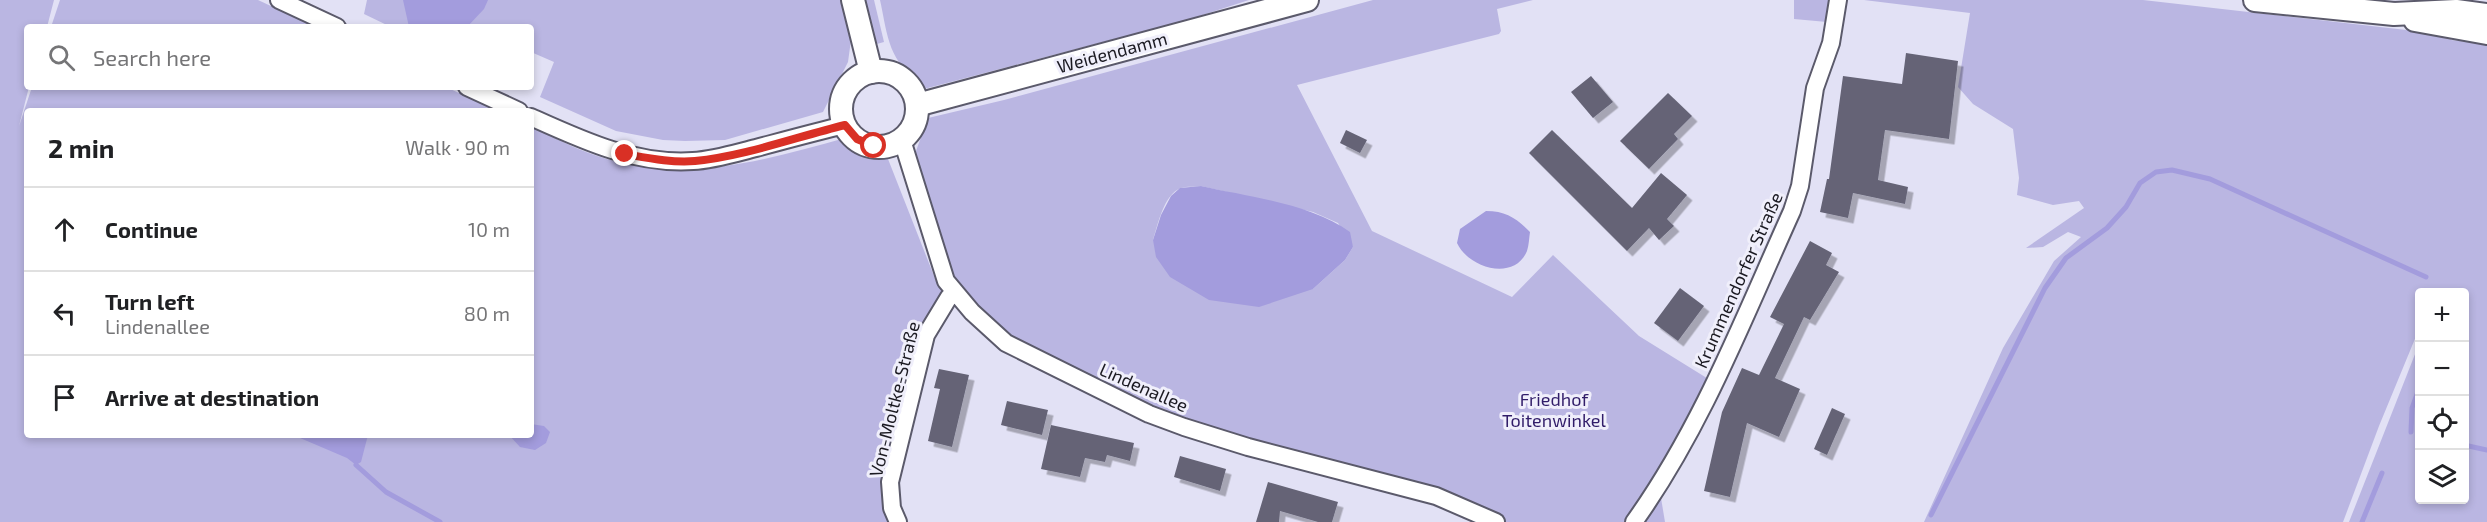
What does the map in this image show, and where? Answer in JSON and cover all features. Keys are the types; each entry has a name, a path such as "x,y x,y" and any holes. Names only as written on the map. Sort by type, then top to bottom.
{"street":[{"path":"279,0 331,24"},
{"path":"853,0 871,72"},
{"name":"Weidendamm","path":"917,105 1307,0"},
{"name":"Krummendorfer Straße","path":"1634,522 1663,481 1691,433 1792,211 1800,186 1815,88 1831,43 1838,0"},
{"path":"2255,0 2394,14 2428,23 2487,33"},
{"path":"2394,14 2447,10 2487,15"},
{"path":"871,72 889,72 904,81 915,96 917,105 914,124 902,140 884,147 865,144 850,133 845,125 842,103 852,83 871,72"},
{"path":"474,90 512,108"},
{"path":"534,118 600,147 625,154 658,160 693,161 726,156 845,125"},
{"name":"Lindenallee","path":"902,140 946,281 989,330 1006,343 1149,414 1184,427 1248,447 1436,496 1496,522"},
{"name":"Von-Moltke-Straße","path":"898,522 892,508 890,482 924,346 936,315 949,297 956,295"}],"green space":[{"path":"0,0 54,0 48,24 24,24 24,90 28,90 19,126 24,111 24,438 534,438 534,127 597,156 638,166 668,169 698,169 756,161 845,138 888,159 936,281 949,297 936,315 890,482 898,522 0,522"},
{"path":"60,0 258,0 310,24 52,24"},
{"path":"367,0 840,0 851,40 848,62 823,112 725,140 663,140 616,131 540,97 554,62 534,53 534,24 385,24 364,14"},
{"path":"862,0 874,0 884,42 873,45"},
{"path":"880,0 1249,0 1187,20 924,89 919,86 915,75 899,62 894,53"},
{"name":"Friedhof Toitenwinkel","path":"1373,0 1533,0 1497,9 1501,31 1499,34 1297,85 1372,231 1512,297 1553,255 1639,336 1710,380 1666,467 1627,522 1496,522 1184,427 1006,343 956,295 906,155 916,151 928,118 1004,100","holes":["1201,186 1313,212 1338,223 1353,247 1345,260 1313,289 1153,240 1166,203 1175,191 1183,187"]},
{"path":"1794,0 1830,0 1827,22 1794,19"},
{"path":"1864,0 2143,0 2450,35 2451,40 2487,44 2487,522 2349,522 2415,354 2415,504 2469,504 2469,288 2415,288 2415,339 2343,522 1924,522 2003,348 2054,261 2081,237 2068,232 2043,247 2026,248 2084,208 2079,201 2053,205 2017,195 2019,178 2013,129 1973,104 1958,87 1970,13"},
{"path":"31,90 452,90 492,108 25,108"},
{"path":"1661,498 1665,522 1644,522"}],"shaded area":[{"path":"403,0 488,0 484,9 470,24 408,24"},
{"path":"1201,186 1278,202 1317,214 1350,232 1353,247 1345,260 1313,289 1259,307 1209,300 1170,277 1156,257 1153,240 1161,215 1171,196 1180,188"},
{"path":"1486,211 1510,216 1530,232 1527,251 1513,266 1503,269 1481,265 1463,252 1457,243 1460,229"},
{"path":"534,424 544,426 550,432 546,443 535,450 520,447 512,438 534,438"},
{"path":"300,438 367,438 361,462 356,465 347,458"}],"building":[{"path":"1906,53 1958,61 1949,139 1885,130 1878,180 1908,187 1905,204 1853,193 1848,218 1820,212 1827,179 1829,179 1843,76 1902,84"},
{"path":"1591,76 1613,102 1593,118 1571,92"},
{"path":"1668,93 1692,116 1674,134 1678,139 1649,169 1620,141"},
{"path":"1346,130 1367,140 1360,153 1340,143"},
{"path":"1552,130 1632,208 1661,173 1687,195 1667,219 1674,226 1659,240 1649,228 1627,251 1529,153"},
{"path":"1810,241 1832,253 1826,265 1839,272 1810,320 1804,317 1775,378 1800,389 1779,437 1747,423 1730,497 1704,491 1722,412 1742,368 1759,375 1784,324 1770,317"},
{"path":"1680,288 1704,306 1678,341 1654,323"},
{"path":"939,369 969,375 952,447 928,441 940,389 934,388"},
{"path":"1007,401 1048,410 1042,435 1001,425"},
{"path":"1832,408 1845,414 1827,455 1814,449"},
{"path":"1051,425 1134,443 1130,461 1107,455 1105,462 1085,458 1080,477 1041,469"},
{"path":"1180,456 1226,469 1220,491 1174,477"},
{"path":"1268,482 1338,502 1332,522 1318,522 1280,511 1279,522 1256,522"}],"waterway":[{"path":"1931,515 2045,288 2066,258 2107,228 2126,207 2140,183 2156,172 2172,170 2210,179 2426,277"},
{"path":"2411,432 2412,408 2416,396"},
{"path":"2469,446 2487,450"},
{"path":"356,465 386,492 440,522"},
{"path":"2362,522 2382,473"}],"route":[{"path":"625,154 658,160 693,161 726,156 845,125 857,139 874,146"}]}
